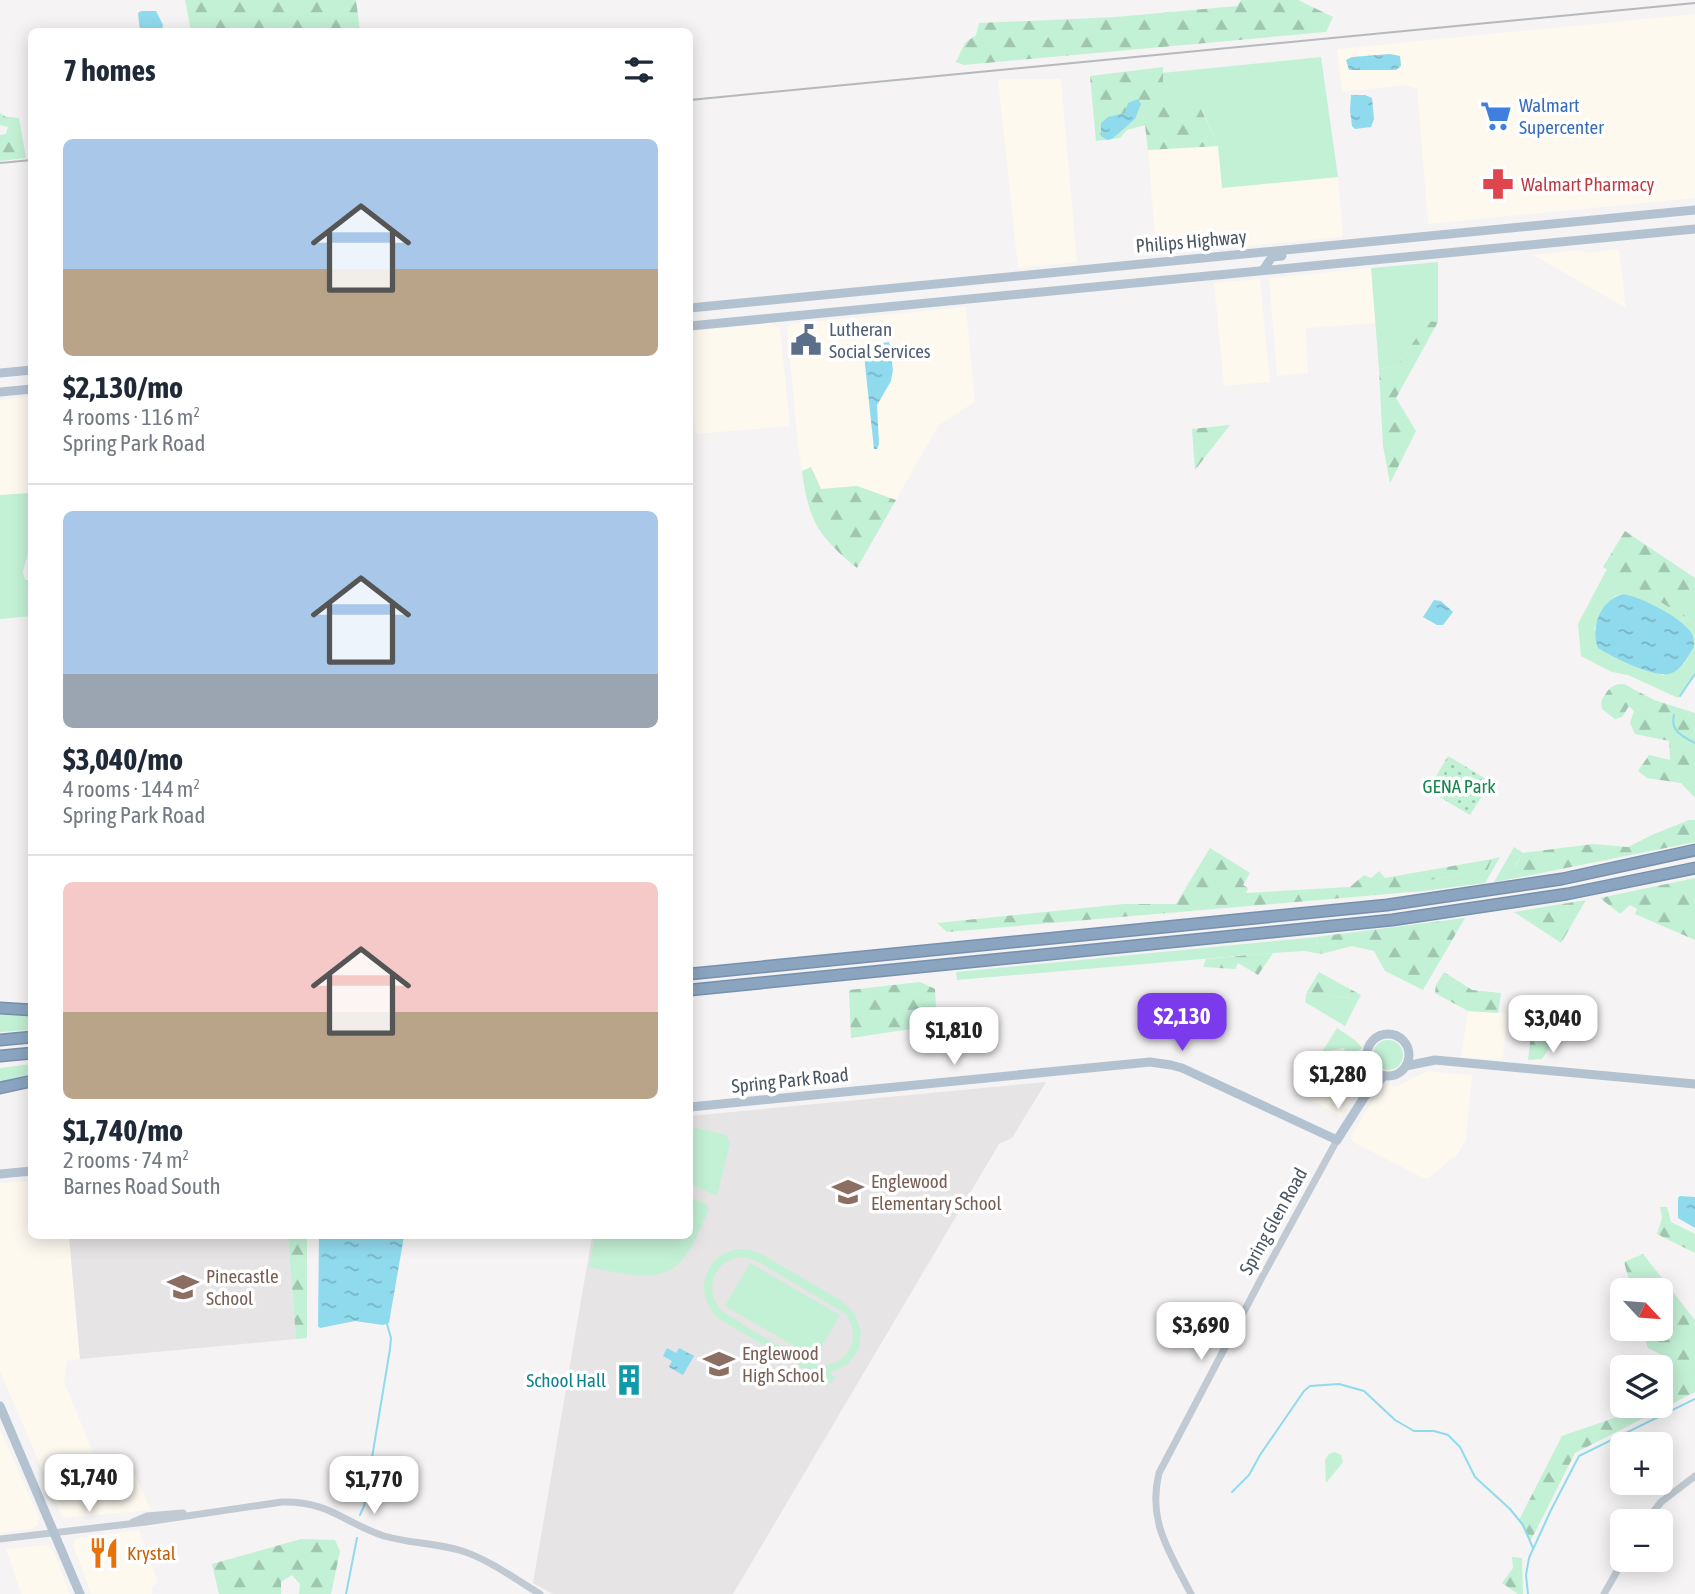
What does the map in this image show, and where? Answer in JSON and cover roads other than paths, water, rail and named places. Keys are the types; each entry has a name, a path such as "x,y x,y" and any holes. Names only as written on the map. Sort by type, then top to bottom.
{"highway":[{"path":"693,974 1363,908 1587,875 1695,850"},
{"path":"693,989 1357,924 1499,905 1695,868"},
{"path":"0,1008 28,1010"},
{"path":"0,1040 28,1037"},
{"path":"0,1056 28,1053"},
{"path":"0,1088 28,1082"}],"main road":[{"name":"Philips Highway","path":"693,307 1695,210"},
{"name":"Philips Highway","path":"693,326 1695,229"},
{"path":"1313,265 1320,260 1340,257 1349,244"},
{"path":"1263,270 1272,257 1292,254 1300,248"},
{"path":"0,373 28,370"},
{"path":"0,392 28,389"},
{"path":"1406,1066 1409,1052 1399,1037 1381,1035 1368,1049 1368,1060 1373,1069 1384,1076 1396,1074 1406,1066 1435,1060"},
{"path":"1409,1052 1435,1060 1695,1084"},
{"name":"Spring Park Road","path":"693,1107 1161,1063 1182,1069 1338,1140"},
{"name":"Spring Glen Road","path":"1365,1096 1373,1069"},
{"name":"Spring Glen Road","path":"1338,1140 1365,1096 1384,1076"},
{"path":"0,1174 28,1171"},
{"path":"0,1406 80,1594"}],"street":[{"name":"Spring Glen Road","path":"1191,1594 1157,1523 1154,1496 1158,1473 1338,1140"},
{"path":"1655,1509 1695,1476"},
{"path":"0,1539 55,1534 282,1502 312,1504 386,1536 459,1550 540,1594"},
{"path":"1604,1594 1617,1572"}],"water":[{"path":"156,11 162,28 140,28 138,13"},
{"path":"1390,54 1400,56 1401,66 1396,70 1349,70 1346,60 1352,57"},
{"path":"1351,95 1372,98 1374,119 1371,127 1355,129 1352,126"},
{"path":"1138,99 1141,104 1135,119 1112,139 1107,140 1101,136 1101,123 1108,117 1125,113 1128,103"},
{"path":"889,342 893,370 891,381 877,405 879,444 877,449 874,449 863,346"},
{"path":"1624,594 1669,614 1685,625 1691,633 1694,647 1676,671 1665,674 1646,671 1598,648 1595,631 1599,615 1609,601"},
{"path":"1434,600 1441,601 1453,612 1443,625 1437,625 1423,617"},
{"path":"1680,1196 1695,1197 1695,1228 1678,1218"},
{"path":"319,1239 403,1239 389,1323 383,1325 355,1321 320,1328"},
{"path":"667,1348 676,1353 679,1348 694,1356 683,1375 669,1367 672,1361 663,1356"}],"waterway":[{"path":"1680,696 1695,674"},
{"path":"1674,715 1675,729 1695,743"},
{"path":"360,1515 364,1506 390,1349 391,1338 387,1324"},
{"path":"1232,1492 1249,1475 1304,1391 1310,1386 1339,1384 1364,1391 1395,1420 1414,1431 1434,1431 1448,1435 1460,1447 1475,1477 1510,1509 1523,1525 1533,1548"},
{"path":"1528,1594 1526,1575 1529,1558 1579,1456 1695,1399"},
{"path":"346,1594 357,1538"}],"railway":[{"path":"693,100 1695,3"},
{"path":"0,163 28,160"}],"place":[{"name":"Walmart Supercenter","path":"1496,116"},
{"name":"Walmart Pharmacy","path":"1498,184"},
{"name":"Lutheran Social Services","path":"806,340"},
{"name":"Englewood Elementary School","path":"848,1192"},
{"name":"Pinecastle School","path":"183,1287"},
{"name":"Englewood High School","path":"719,1364"},
{"name":"School Hall","path":"629,1380"},
{"name":"Krystal","path":"104,1553"}],"park label":[{"name":"GENA Park","path":"1459,786"}]}
